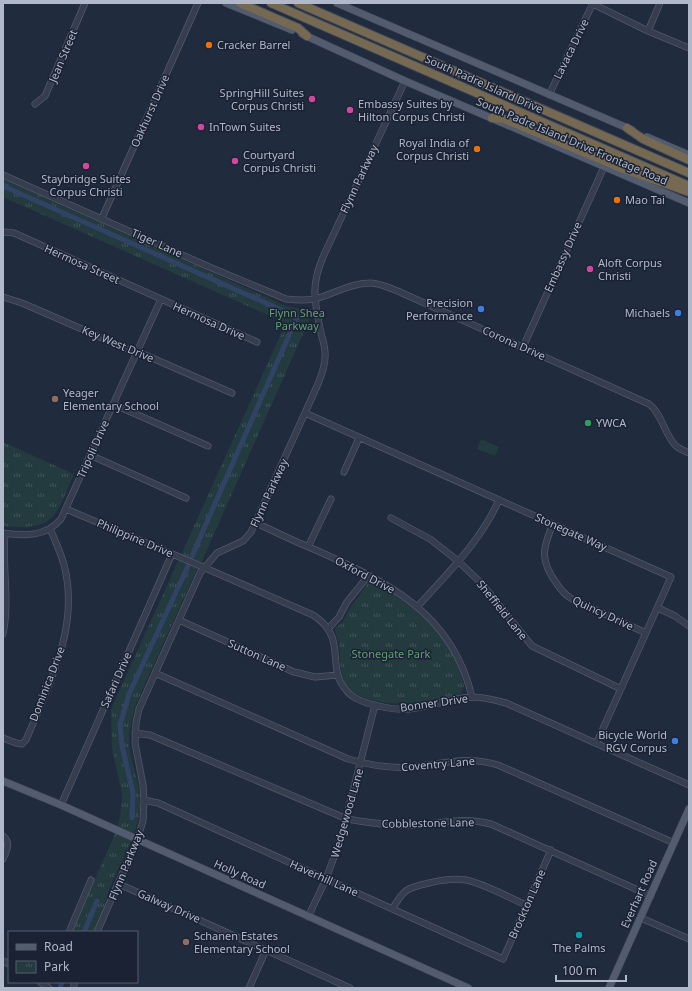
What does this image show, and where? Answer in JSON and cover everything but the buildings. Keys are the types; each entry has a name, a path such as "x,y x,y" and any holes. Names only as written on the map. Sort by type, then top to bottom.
{"highway":[{"path":"240,3 298,28 307,36"},
{"name":"South Padre Island Drive","path":"271,3 689,186"},
{"name":"South Padre Island Drive","path":"298,3 689,173"},
{"path":"492,118 504,119 621,168 689,192"},
{"path":"627,128 643,139 689,160"}],"main road":[{"name":"South Padre Island Drive Frontage Road","path":"226,3 307,36 405,81 689,203"},
{"path":"337,3 689,155"},
{"name":"Holly Road","path":"3,781 61,805 468,988"},
{"name":"Everhart Road","path":"609,988 689,809"}],"street":[{"name":"Jean Street","path":"35,104 45,96 85,3"},
{"name":"Oakhurst Drive","path":"102,218 198,3"},
{"name":"Lavaca Drive","path":"549,95 592,3"},
{"path":"592,3 648,31 689,48"},
{"path":"648,31 660,3"},
{"name":"Flynn Parkway","path":"97,931 119,884 137,840 143,820 143,785 135,750 135,733 139,709 200,573 217,553 247,538 256,523 305,413 323,370 325,357 314,299 314,286 319,266 405,81"},
{"name":"Embassy Drive","path":"523,347 604,167"},
{"name":"Tiger Lane","path":"3,174 207,266 286,299 300,301 314,299"},
{"name":"Hermosa Street","path":"3,232 14,233 161,299"},
{"name":"Corona Drive","path":"314,299 357,285 370,283 382,285 649,404 657,412 675,445 689,453"},
{"name":"Key West Drive","path":"3,297 22,303 136,352 144,354 232,393"},
{"name":"Hermosa Drive","path":"161,299 257,342"},
{"name":"Tripoli Drive","path":"50,529 61,519 66,509 161,299"},
{"path":"113,404 208,446"},
{"name":"Stonegate Way","path":"305,413 671,577 597,742"},
{"path":"344,472 359,438"},
{"path":"90,455 186,498"},
{"path":"308,547 331,499"},
{"path":"417,607 472,546 490,519 499,500"},
{"name":"Philippine Drive","path":"66,509 204,567"},
{"name":"Sheffield Lane","path":"391,518 430,539 458,561 482,584 532,646 621,688"},
{"name":"Oxford Drive","path":"256,523 369,575 390,586 417,607 437,627 450,644 462,666 472,697"},
{"name":"Quincy Drive","path":"553,524 544,545 544,554 546,565 550,574 563,592 572,599 646,633"},
{"path":"3,634 6,605 3,558 4,534 36,534 50,529"},
{"name":"Dominica Drive","path":"3,738 22,744 26,740 56,669 61,652 67,625 68,596 66,571 50,529"},
{"name":"Safari Drive","path":"61,805 172,554"},
{"name":"Bonner Drive","path":"204,567 313,615 320,620 332,634 338,676 341,683 352,696 375,705 396,709 410,709 472,697 506,703 597,742 689,785"},
{"path":"328,629 335,623 347,602 369,575"},
{"path":"658,608 675,616 689,626"},
{"name":"Sutton Lane","path":"179,620 294,672 315,677 338,676"},
{"name":"Coventry Lane","path":"155,673 348,759 378,766 411,767 470,759 498,764 674,843"},
{"name":"Wedgewood Lane","path":"308,917 337,852 375,705"},
{"name":"Cobblestone Lane","path":"135,733 150,735 346,819 373,824 400,825 416,825 461,820 481,822 500,828 651,896"},
{"name":"Haverhill Lane","path":"144,800 158,803 503,959"},
{"path":"3,836 8,846 3,859"},
{"name":"Brockton Lane","path":"503,959 551,850"},
{"path":"393,908 400,895 409,888 449,879 467,880 476,883 526,905"},
{"path":"69,931 91,880"},
{"name":"Galway Drive","path":"119,884 350,988"},
{"path":"641,918 689,939"},
{"path":"249,988 266,950"}],"green space":[{"name":"Flynn Shea Parkway","path":"3,179 284,305 294,308 309,309 311,316 202,561 196,571 136,704 131,723 129,742 139,791 139,813 134,833 113,880 94,931 71,931 112,841 120,818 122,794 112,748 111,709 286,323 3,197"},
{"path":"481,439 499,447 495,456 477,449"},
{"path":"3,442 74,474 57,511 44,523 34,526 3,526"},
{"name":"Stonegate Park","path":"369,582 379,584 406,603 438,634 455,658 464,686 461,694 408,704 387,703 358,695 345,683 335,628 342,623 350,608"}],"waterway":[{"path":"3,186 297,317 192,556"},
{"path":"132,818 133,793 122,746 120,725 129,694 188,566"},
{"path":"84,931 97,901"},
{"path":"60,988 62,983"}],"place":[{"name":"Cracker Barrel","path":"209,45"},
{"name":"SpringHill Suites Corpus Christi","path":"312,99"},
{"name":"Embassy Suites by Hilton Corpus Christi","path":"350,110"},
{"name":"InTown Suites","path":"201,127"},
{"name":"Royal India of Corpus Christi","path":"477,149"},
{"name":"Courtyard Corpus Christi","path":"235,161"},
{"name":"Staybridge Suites Corpus Christi","path":"86,166"},
{"name":"Mao Tai","path":"617,200"},
{"name":"Aloft Corpus Christi","path":"590,269"},
{"name":"Precision Performance","path":"481,309"},
{"name":"Michaels","path":"678,313"},
{"name":"Yeager Elementary School","path":"55,399"},
{"name":"YWCA","path":"588,423"},
{"name":"Bicycle World RGV Corpus","path":"675,741"},
{"name":"The Palms","path":"579,935"},
{"name":"Schanen Estates Elementary School","path":"186,942"}]}
